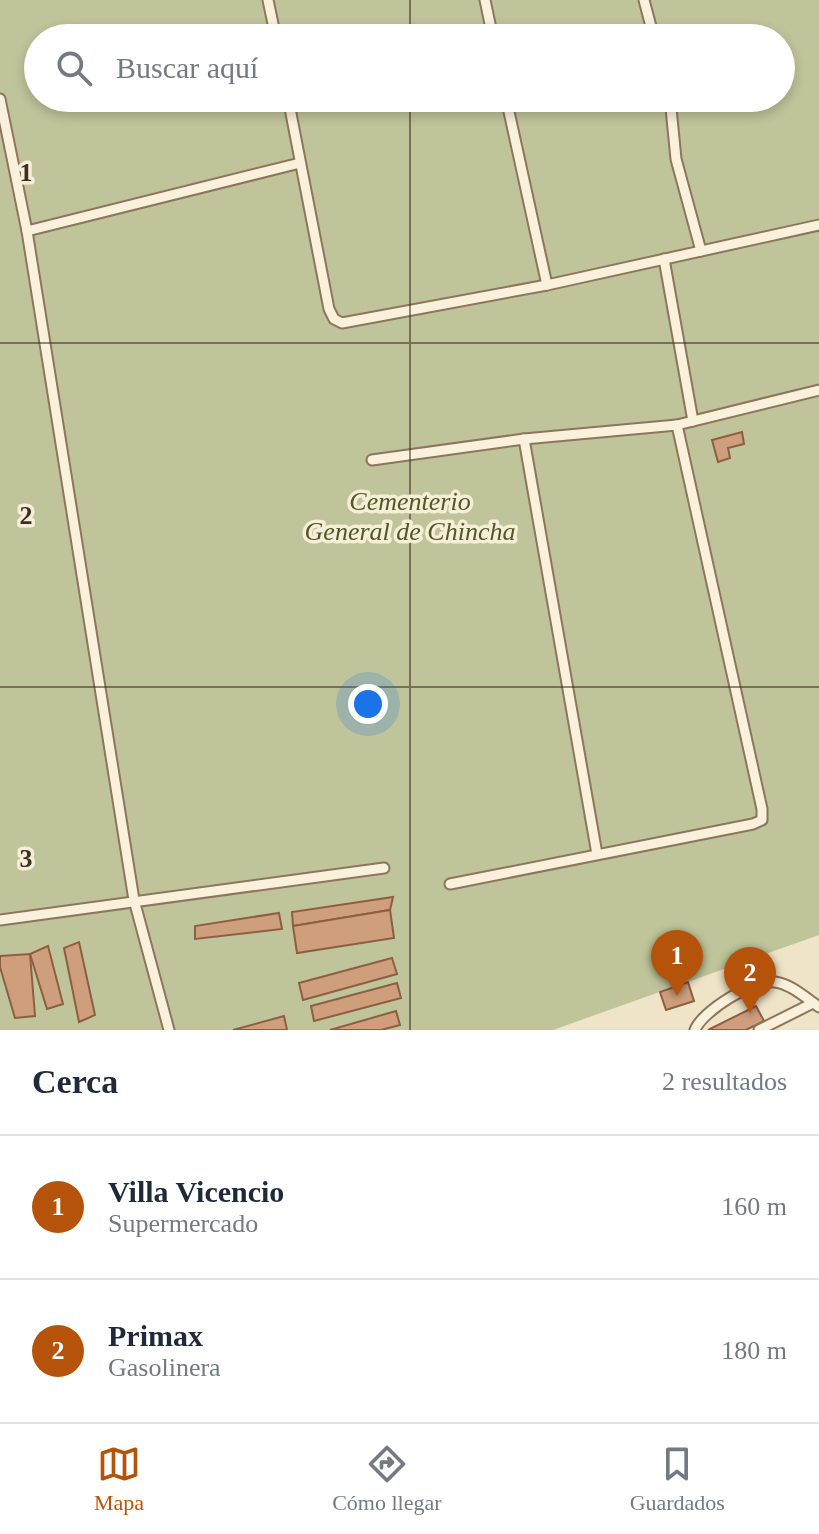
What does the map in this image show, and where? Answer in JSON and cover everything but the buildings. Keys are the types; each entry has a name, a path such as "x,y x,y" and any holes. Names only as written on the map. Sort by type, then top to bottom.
{"lane":[{"path":"268,0 273,24"},
{"path":"485,0 490,24"},
{"path":"644,0 650,24"},
{"path":"0,99 27,231 134,900 169,1030"},
{"path":"291,112 329,309 334,319 342,323 547,285 819,225"},
{"path":"509,112 547,285"},
{"path":"671,112 676,159 701,251"},
{"path":"27,231 300,163"},
{"path":"664,259 693,421"},
{"path":"372,460 524,439 677,425 819,390"},
{"path":"450,884 762,820 677,425"},
{"path":"524,439 597,854"},
{"path":"0,920 384,868"},
{"path":"695,1030 707,1011 753,987 772,981 790,987 816,1005"},
{"path":"759,1030 816,1005"}],"green space":[{"name":"Cementerio General de Chincha","path":"0,0 819,0 819,935 553,1030 0,1030"}],"place":[{"name":"Villa Vicencio","path":"677,996"},
{"name":"Primax","path":"750,1013"}]}
